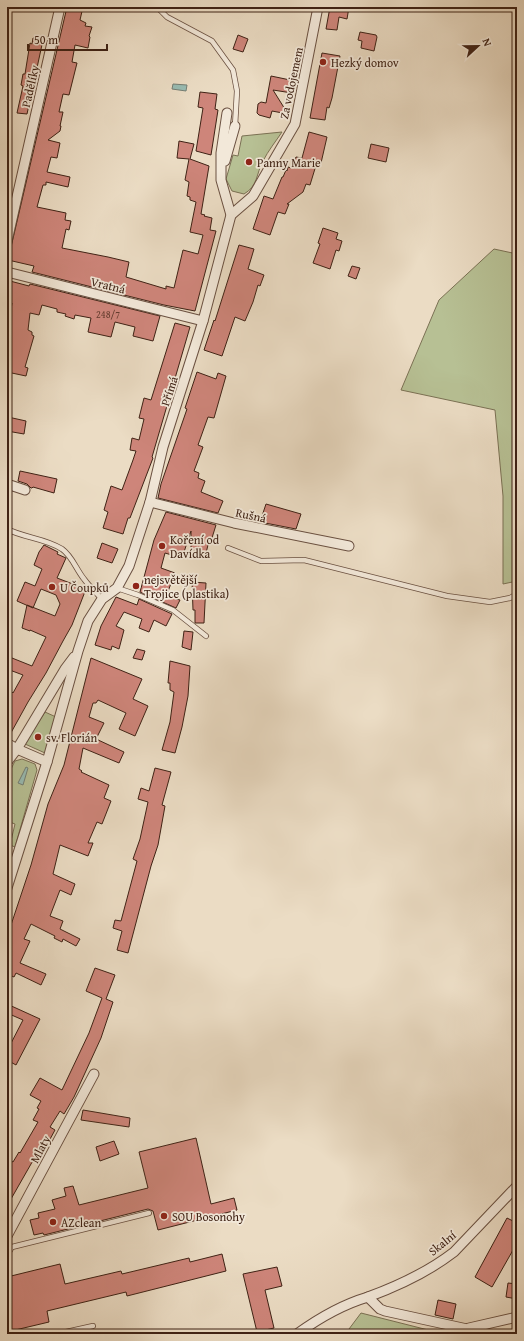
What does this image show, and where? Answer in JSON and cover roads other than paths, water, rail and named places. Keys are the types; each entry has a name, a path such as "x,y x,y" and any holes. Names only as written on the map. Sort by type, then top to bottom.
{"street":[{"name":"Padělíky","path":"7,241 60,7"},
{"name":"Za vodojemem","path":"231,215 254,196 295,124 318,7"},
{"path":"227,113 221,153 221,180 231,215"},
{"path":"221,180 235,126"},
{"name":"Přímá","path":"78,651 88,621 102,600 117,588 129,566 150,502 164,447 203,321 231,215"},
{"name":"Vratná","path":"7,272 203,321"},
{"path":"7,484 25,490"},
{"name":"Rušná","path":"150,502 234,524 349,546"},
{"path":"7,762 13,747 78,651"},
{"path":"7,888 47,762 78,651"},
{"path":"13,747 47,762"},
{"name":"Mlaty","path":"7,1236 94,1074"},
{"name":"Skalní","path":"297,1334 325,1315 345,1304 368,1297 405,1281 443,1260 454,1252 517,1186"},
{"path":"368,1297 385,1311 490,1334"},
{"path":"465,1329 517,1317"}],"lane":[{"path":"157,7 167,17 212,41 233,70 237,91 235,126"},
{"path":"7,529 15,533 50,543 63,550 71,557 84,579 102,600"},
{"path":"228,548 261,561 304,560 447,596 490,602 510,598 517,594"},
{"path":"117,588 173,610 206,636"},
{"path":"7,1255 12,1247 149,1213"},
{"path":"57,1334 93,1326"}],"water":[{"path":"173,84 187,85 186,91 172,89"},
{"path":"26,767 28,768 23,785 18,783"}],"place":[{"name":"Hezký domov","path":"323,62"},
{"name":"Panny Marie","path":"249,162"},
{"name":"Koření od Davídka","path":"162,546"},
{"name":"nejsvětější Trojice (plastika)","path":"136,586"},
{"name":"U Čoupků","path":"52,587"},
{"name":"sv. Florián","path":"38,737"},
{"name":"SOU Bosonohy","path":"164,1216"},
{"name":"AZclean","path":"53,1222"}]}
